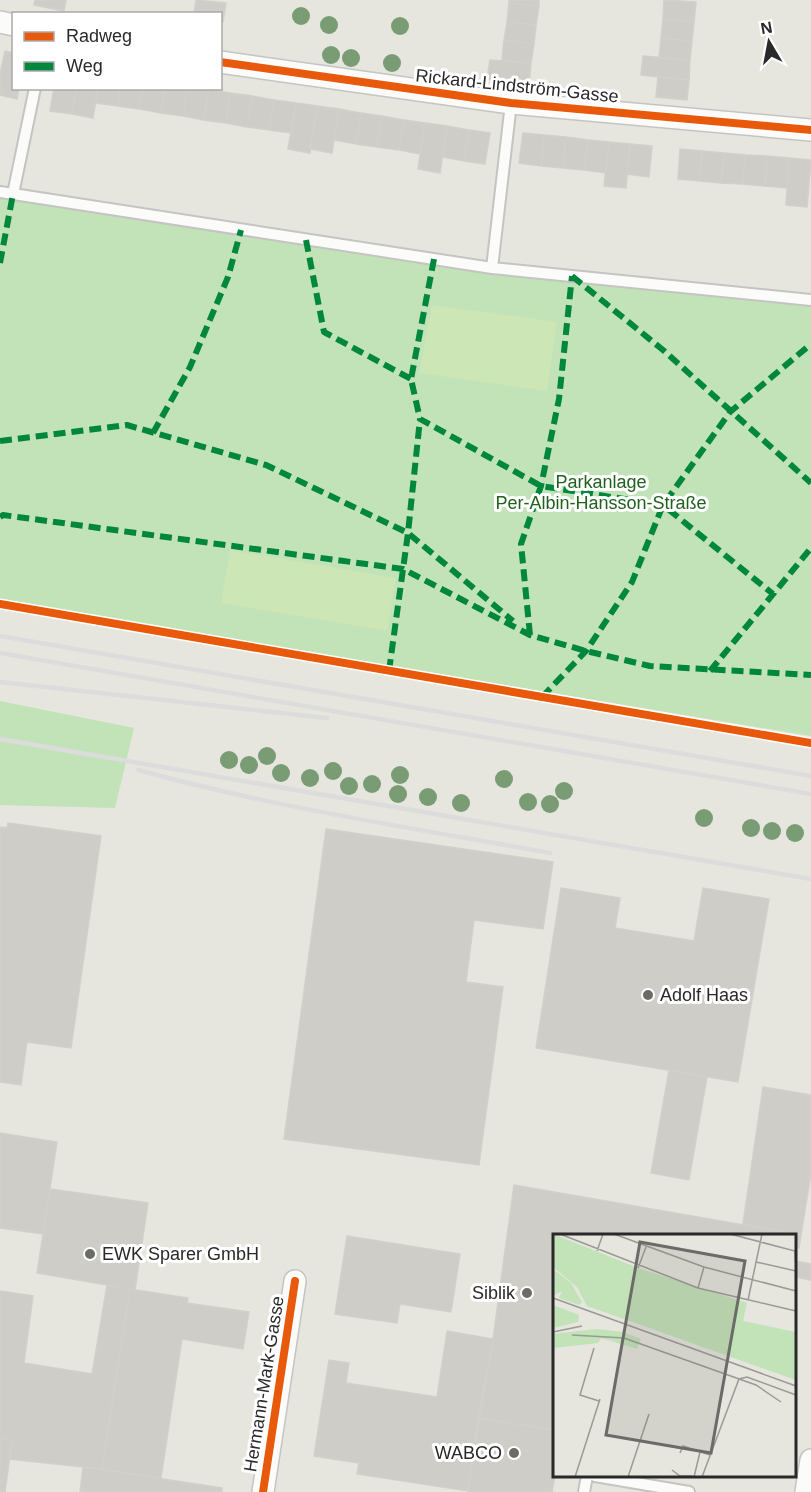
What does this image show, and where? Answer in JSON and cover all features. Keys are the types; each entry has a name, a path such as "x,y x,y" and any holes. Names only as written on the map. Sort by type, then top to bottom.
{"street":[{"name":"Rickard-Lindström-Gasse","path":"222,62 511,103 811,130"},
{"name":"Hermann-Mark-Gasse","path":"263,1492 295,1281"},
{"path":"806,1492 811,1460"}],"lane":[{"path":"13,195 35,90"},
{"path":"492,268 511,103"},
{"path":"0,192 492,268 811,300"},
{"path":"584,1492 586,1477"},
{"path":"601,1477 689,1492"}],"green space":[{"name":"Parkanlage Per-Albin-Hansson-Straße","path":"0,195 481,273 811,305 811,736 0,601"},
{"path":"432,305 557,322 547,391 419,373"},
{"path":"230,550 396,578 387,631 221,603"},
{"path":"0,701 134,728 115,808 0,805"}],"building":[{"path":"35,0 66,0 64,11 34,5"},
{"path":"196,0 226,3 223,22 222,12 194,12"},
{"path":"509,0 539,0 539,6 509,3"},
{"path":"664,0 696,2 694,22 663,19"},
{"path":"509,3 539,6 536,25 507,22"},
{"path":"663,19 694,22 692,41 661,38"},
{"path":"507,22 536,25 534,44 504,40"},
{"path":"661,38 692,41 690,60 659,58"},
{"path":"504,40 534,44 531,63 502,60"},
{"path":"5,51 12,53 12,90 19,90 17,99 0,95 0,74"},
{"path":"643,56 690,60 689,80 641,75"},
{"path":"490,60 531,63 529,84 487,79"},
{"path":"658,77 689,80 687,100 656,97"},
{"path":"54,90 76,90 72,114 50,111"},
{"path":"76,90 98,90 93,118 72,114"},
{"path":"98,90 120,90 118,106 96,103"},
{"path":"120,90 143,90 139,109 118,106"},
{"path":"143,90 165,90 161,113 139,109"},
{"path":"165,90 187,90 183,116 161,113"},
{"path":"187,90 209,90 204,120 183,116"},
{"path":"209,90 230,93 226,123 204,120"},
{"path":"230,93 252,96 247,127 226,123"},
{"path":"252,96 274,100 269,130 247,127"},
{"path":"274,100 296,103 291,133 269,130"},
{"path":"296,103 317,106 310,153 288,149"},
{"path":"317,106 339,109 332,153 310,149"},
{"path":"339,109 361,113 356,144 334,140"},
{"path":"361,113 382,116 377,147 356,144"},
{"path":"382,116 404,120 399,150 377,147"},
{"path":"404,120 425,123 420,154 399,150"},
{"path":"425,123 447,126 440,173 418,169"},
{"path":"447,126 469,130 464,161 442,157"},
{"path":"469,130 490,133 485,164 464,161"},
{"path":"523,133 544,135 541,166 519,163"},
{"path":"544,135 566,137 563,168 541,166"},
{"path":"566,137 588,140 584,170 563,168"},
{"path":"588,140 609,142 606,173 584,170"},
{"path":"609,142 630,144 626,188 604,186"},
{"path":"630,144 652,146 649,177 627,174"},
{"path":"680,149 702,151 700,181 678,179"},
{"path":"702,151 724,153 721,183 700,181"},
{"path":"724,153 745,155 743,184 721,183"},
{"path":"745,155 767,156 765,186 743,184"},
{"path":"767,156 789,158 787,188 765,186"},
{"path":"789,158 811,160 807,207 786,205"},
{"path":"8,823 101,836 71,1048 27,1042 21,1085 0,1082 0,827 7,828"},
{"path":"326,829 553,862 543,929 474,920 466,982 503,987 479,1165 284,1139"},
{"name":"Adolf Haas","path":"561,888 620,898 615,928 694,941 703,888 769,899 738,1082 536,1048"},
{"path":"669,1070 707,1077 689,1180 651,1173"},
{"path":"763,1087 811,1095 811,1173 801,1235 743,1224"},
{"path":"0,1133 57,1142 43,1234 0,1228"},
{"name":"Siblik","path":"514,1185 795,1234 553,1234 553,1430 478,1418 493,1339"},
{"name":"EWK Sparer GmbH","path":"50,1189 148,1203 135,1290 37,1273"},
{"name":"Siblik","path":"796,1234 801,1235 799,1248 796,1247"},
{"path":"347,1236 460,1254 451,1312 400,1304 397,1323 335,1314"},
{"path":"796,1261 811,1264 811,1280 796,1277"},
{"path":"107,1285 130,1289 102,1469 9,1459 12,1440 0,1438 0,1291 33,1296 24,1363 92,1374"},
{"path":"130,1289 188,1298 187,1303 249,1312 243,1349 182,1339 161,1478 102,1469"},
{"path":"447,1331 493,1339 468,1491 357,1474 359,1463 314,1456 329,1360 349,1363 346,1383 437,1397"},
{"name":"WABCO","path":"478,1418 553,1430 553,1477 555,1477 552,1492 468,1492"},
{"path":"0,1438 12,1440 5,1492 0,1492"},
{"path":"83,1467 222,1488 222,1492 80,1492"}],"railway":[{"path":"0,636 811,776"},
{"path":"0,653 811,794"},
{"path":"0,682 327,718"},
{"path":"0,739 811,879"},
{"path":"138,770 291,806 550,853"}],"marked path":[{"path":"0,263 13,194"},
{"path":"153,433 190,367 228,277 241,230"},
{"path":"306,240 324,332 411,379 415,376"},
{"path":"434,259 411,379 420,419 541,486 663,505 773,594"},
{"path":"572,276 663,350 811,483"},
{"path":"530,635 521,544 541,486 559,399 572,276"},
{"path":"542,697 586,651 632,582 663,505 730,412 811,344"},
{"path":"389,671 408,533 420,419"},
{"path":"0,441 127,425 266,465 408,533 513,621"},
{"path":"0,517 3,515 403,569 530,635 586,651 650,666 811,675"},
{"path":"710,671 811,548"}],"cycle path":[{"path":"222,62 511,103 811,130"},
{"path":"0,604 811,743"},
{"path":"263,1492 295,1281"}],"place":[{"name":"Adolf Haas","path":"648,995"},
{"name":"EWK Sparer GmbH","path":"90,1254"},
{"name":"Siblik","path":"527,1293"},
{"name":"WABCO","path":"514,1453"}]}
